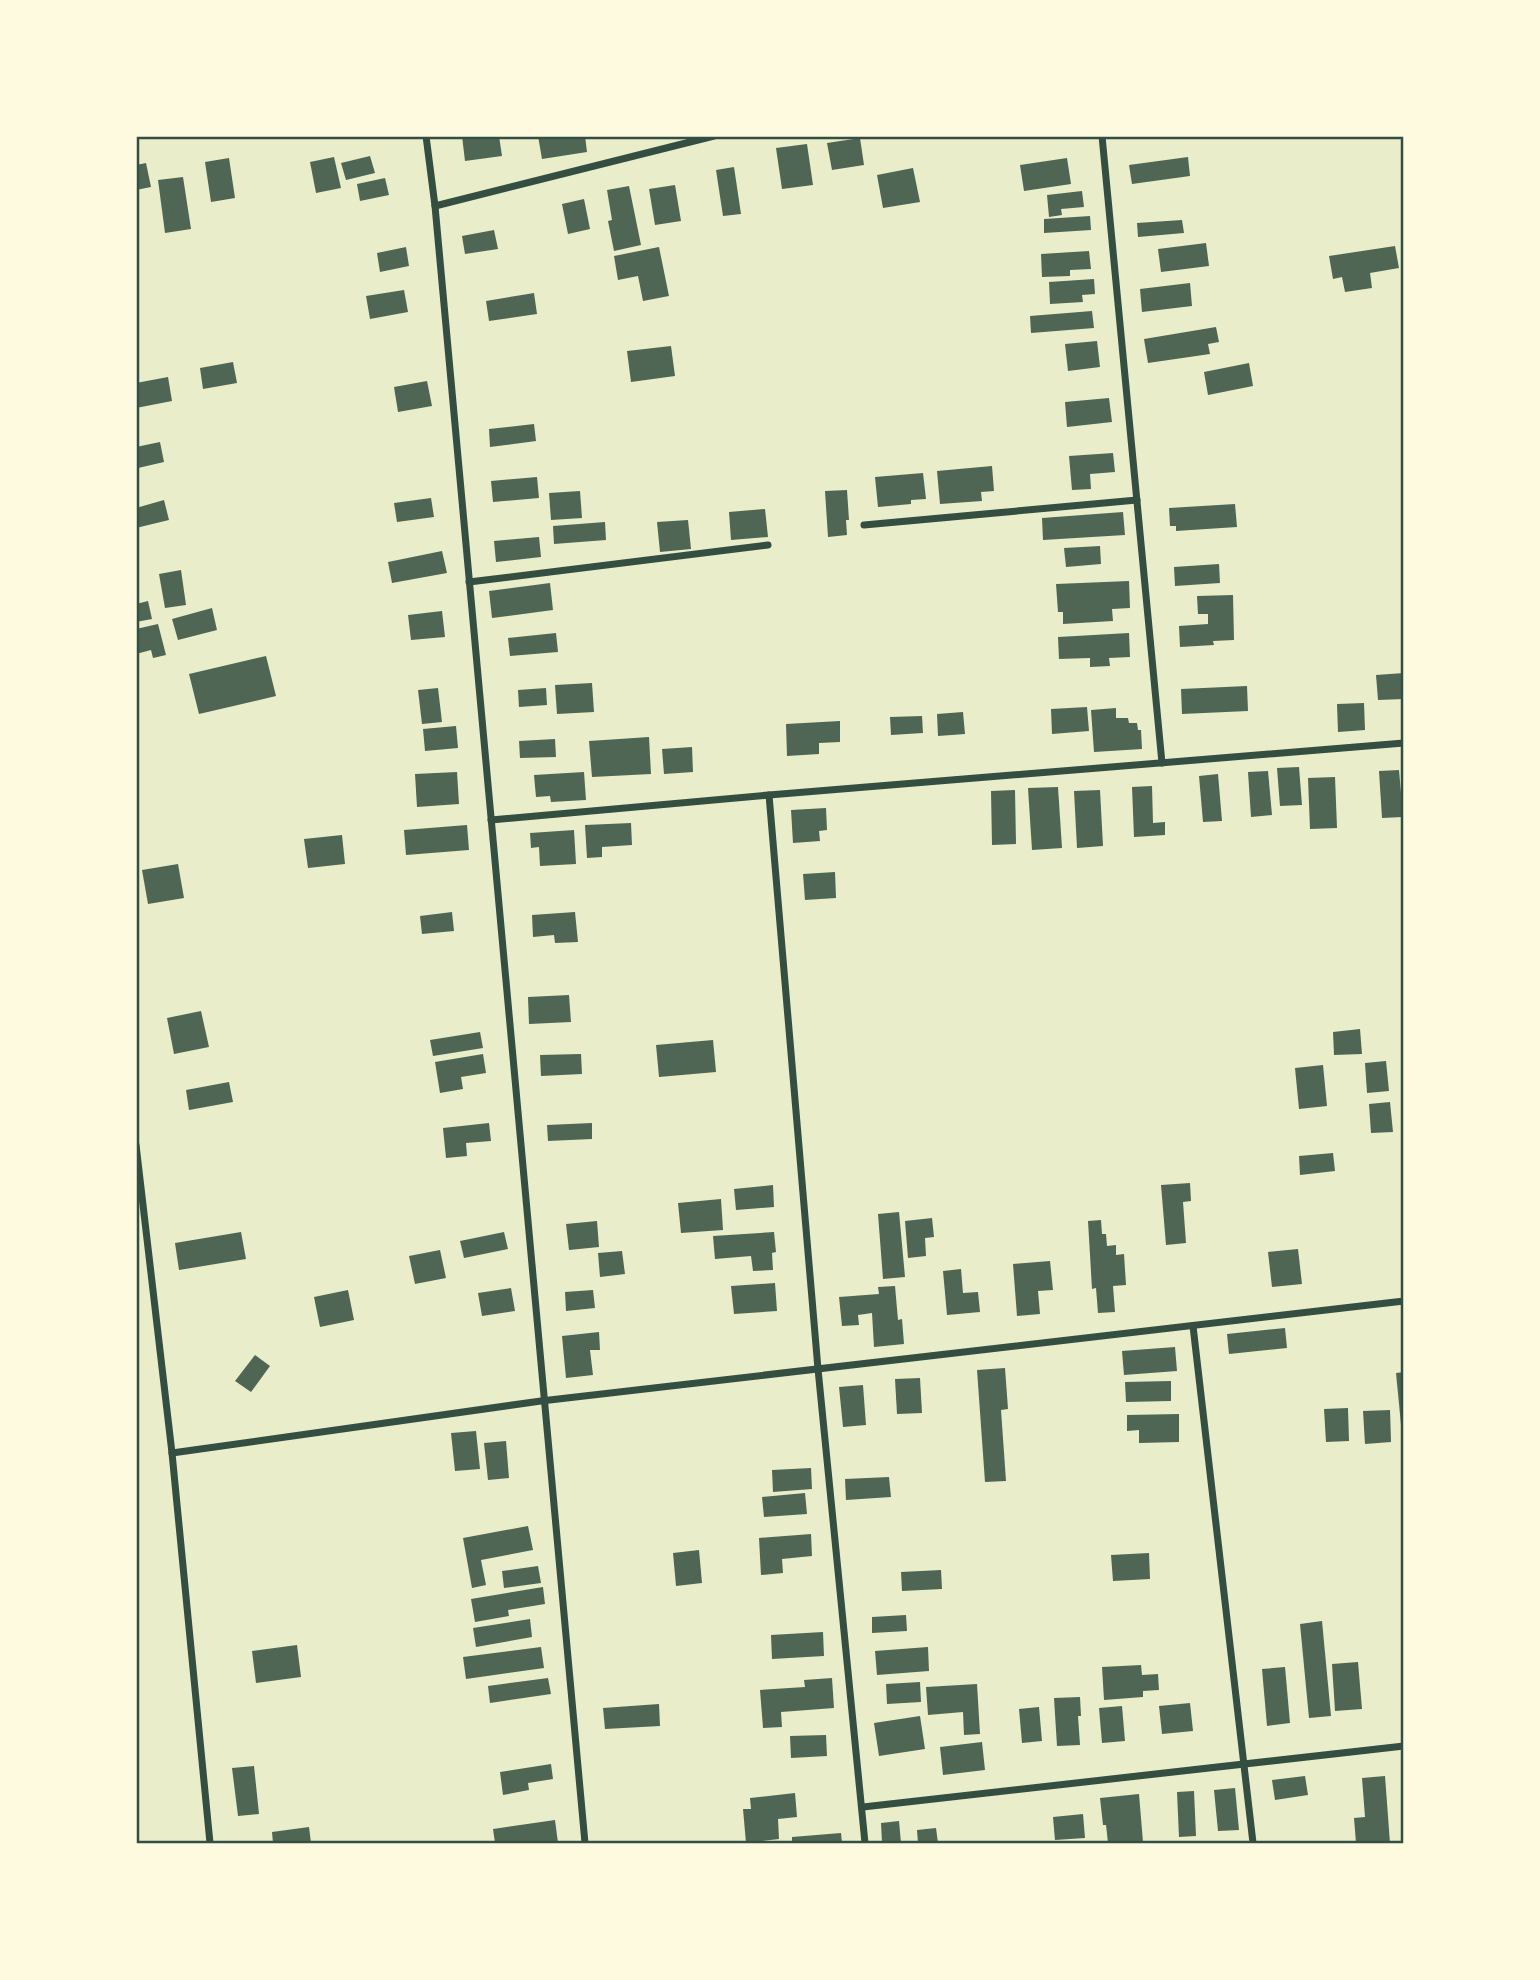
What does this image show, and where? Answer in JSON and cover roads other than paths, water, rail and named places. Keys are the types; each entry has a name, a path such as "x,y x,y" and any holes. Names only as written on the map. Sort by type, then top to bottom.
{"street":[{"path":"426,136 435,206 491,820 541,1401 585,1843"},
{"path":"435,206 714,136"},
{"path":"1102,136 1162,763"},
{"path":"864,525 1137,500"},
{"path":"469,582 768,545"},
{"path":"491,820 1404,743"},
{"path":"769,795 818,1368 865,1843"},
{"path":"136,1145 172,1453 210,1843"},
{"path":"172,1453 541,1401 1404,1301"},
{"path":"1193,1326 1253,1843"},
{"path":"863,1807 1404,1746"}]}
